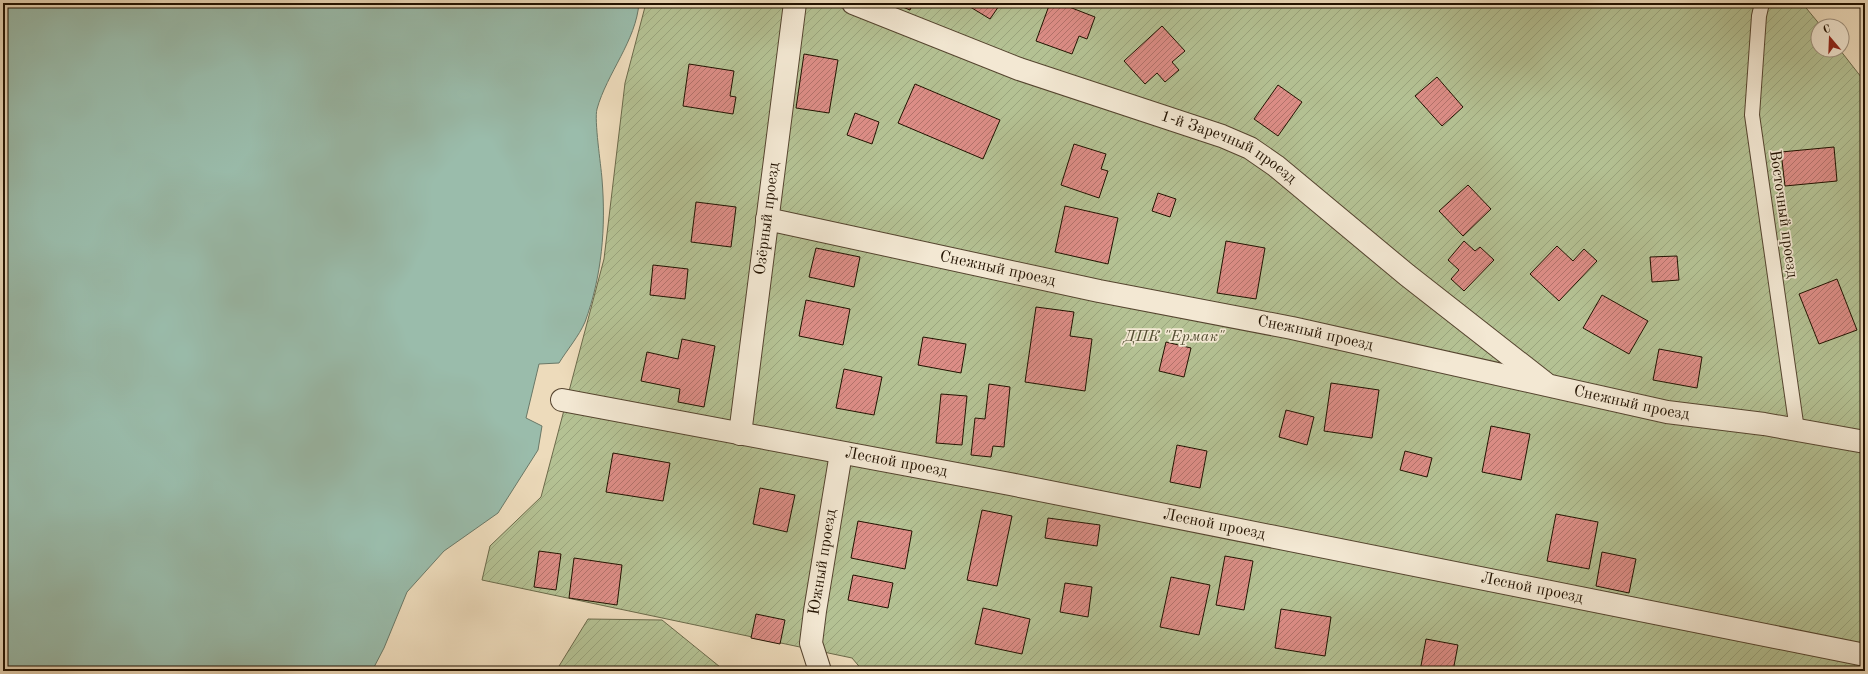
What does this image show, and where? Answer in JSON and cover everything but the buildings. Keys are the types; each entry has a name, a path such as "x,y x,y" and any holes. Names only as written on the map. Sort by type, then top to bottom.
{"street":[{"name":"Озёрный проезд","path":"740,434 795,3"},
{"name":"1-й Заречный проезд","path":"853,3 1020,69 1222,136 1250,148 1276,166 1407,275 1550,387"},
{"name":"Снежный проезд","path":"767,219 1099,291 1292,328 1667,412 1797,430 1865,442"},
{"name":"Лесной проезд","path":"562,400 1010,484 1865,656"},
{"name":"Южный проезд","path":"820,671 811,643 841,453"}],"lane":[{"name":"Восточный проезд","path":"1762,3 1759,16 1752,115 1797,430"}],"green space":[{"name":"ДПК \"Ермак\"","path":"646,3 1802,3 1814,18 1810,18 1810,58 1846,58 1865,82 1865,671 863,671 852,658 482,580 490,546 541,497 604,259 625,83"},
{"path":"588,619 662,620 725,671 556,671"}],"shaded area":[{"path":"3,3 639,3 633,31 607,83 596,115 602,179 603,233 599,269 591,305 585,322 559,363 539,364 526,418 542,426 538,450 498,513 444,551 407,592 384,648 372,671 3,671"}]}
